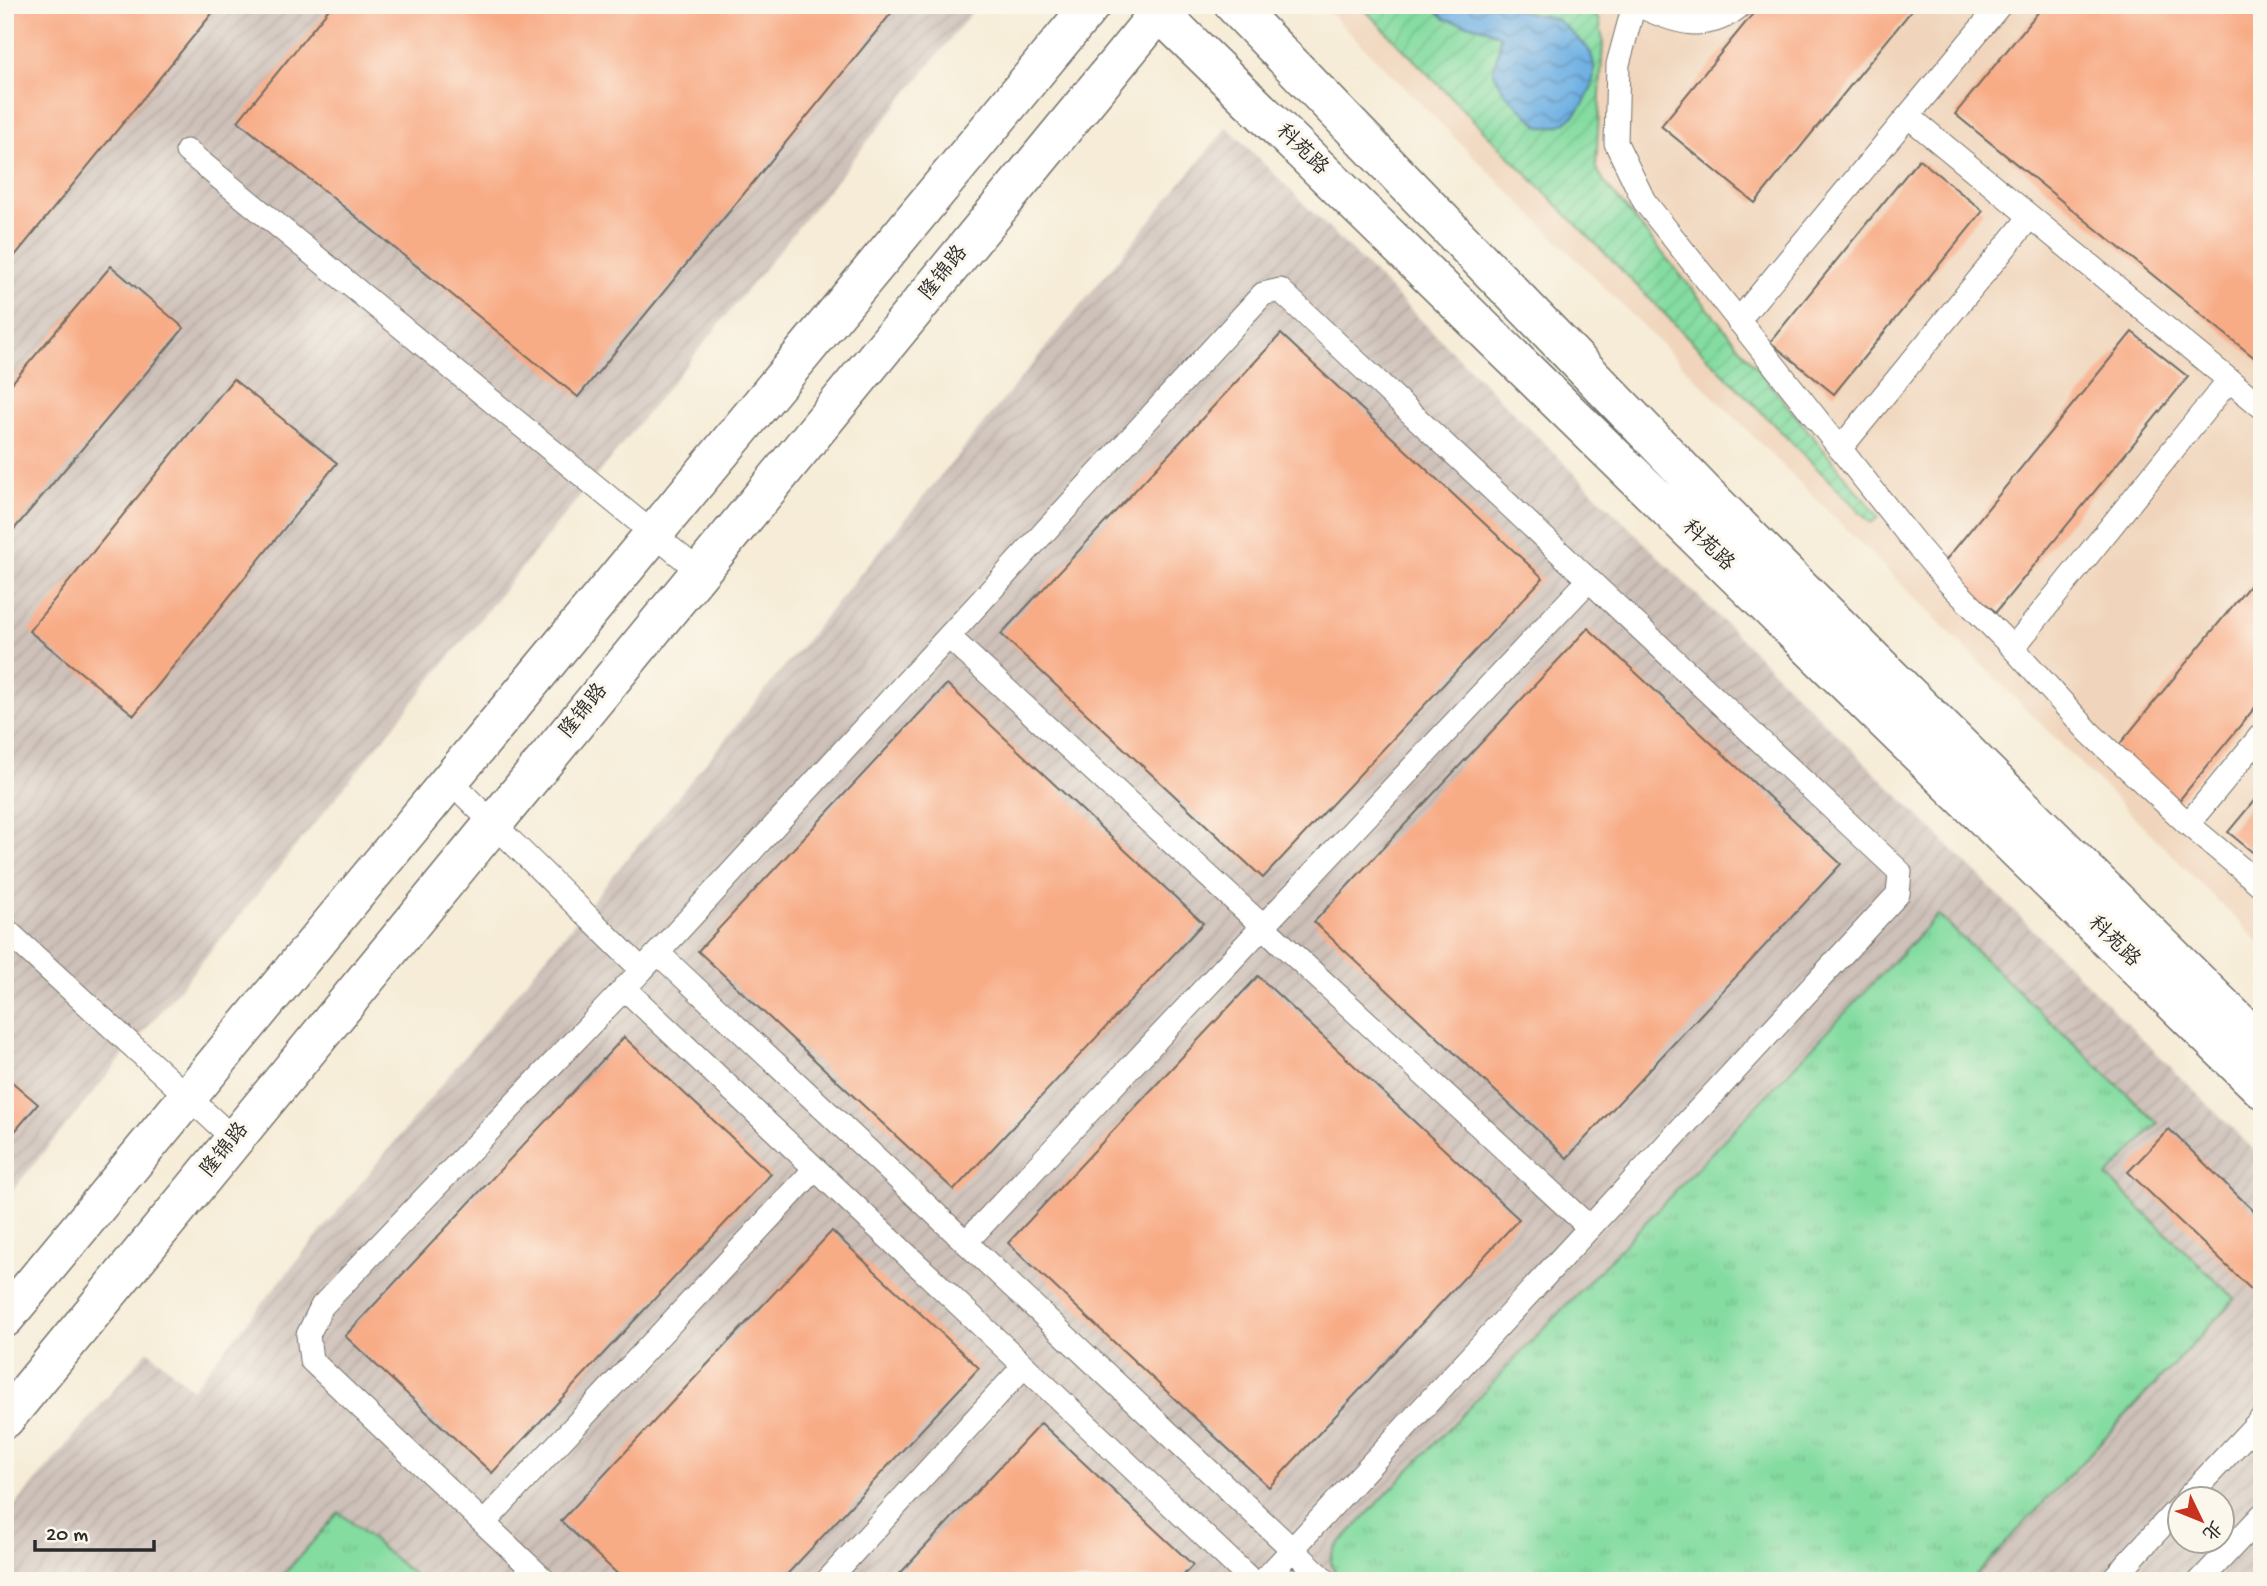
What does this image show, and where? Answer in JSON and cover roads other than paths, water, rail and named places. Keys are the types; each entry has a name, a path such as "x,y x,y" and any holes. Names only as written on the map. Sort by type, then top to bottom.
{"main road":[{"path":"5,1318 1091,5"},
{"name":"科苑路","path":"1234,5 1702,490 2262,1045"},
{"name":"科苑路","path":"1159,8 2262,1089"},
{"name":"隆锦路","path":"5,1419 1159,8"}],"lane":[{"path":"1741,5 1704,25 1671,19 1636,5 1618,64 1616,143 1644,201 1939,572 2090,733 2188,824 2262,886"},
{"path":"1738,321 2000,5"},
{"path":"1909,116 2262,407"},
{"path":"187,151 700,572"},
{"path":"1840,449 2030,216"},
{"path":"545,1581 311,1360 308,1335 322,1306 658,953 1263,294 1280,290 1900,872 1898,894 1263,1581"},
{"path":"2013,648 2229,380"},
{"path":"966,1242 1590,580"},
{"path":"948,637 1589,1227"},
{"path":"2188,824 2262,734"},
{"path":"450,780 642,970"},
{"path":"5,929 234,1140"},
{"path":"658,953 1326,1581"},
{"path":"624,988 1252,1581"},
{"path":"484,1523 816,1169"},
{"path":"827,1581 1024,1366"},
{"path":"2201,1484 2262,1418"},
{"path":"2200,1581 2262,1514"},
{"path":"2111,1581 2166,1520"}],"water":[{"path":"1432,5 1512,5 1522,11 1557,20 1584,44 1592,58 1594,74 1583,105 1565,122 1551,127 1540,127 1504,92 1493,71 1500,36 1487,29 1445,19"}]}
